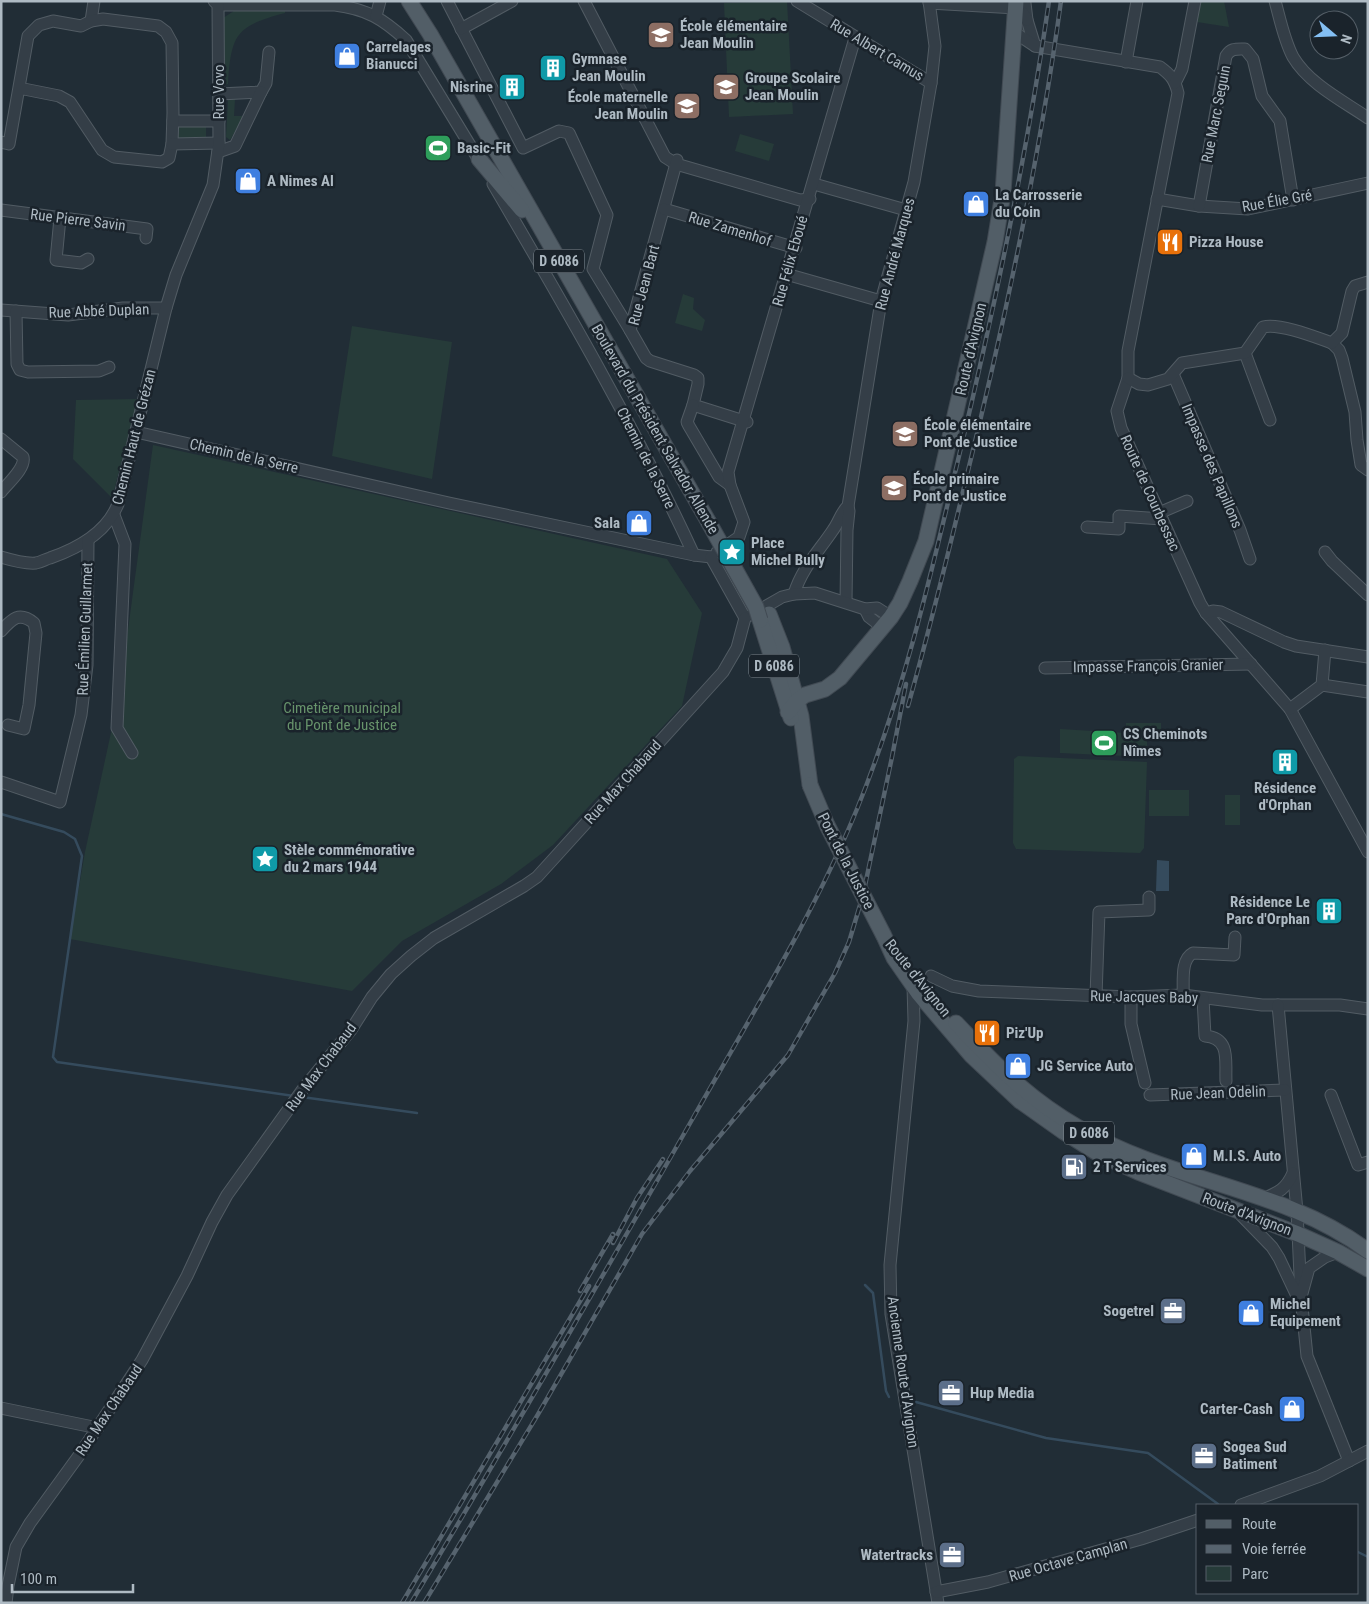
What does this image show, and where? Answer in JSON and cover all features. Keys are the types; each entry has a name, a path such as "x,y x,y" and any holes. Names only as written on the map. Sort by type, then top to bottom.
{"main road":[{"name":"Boulevard du Président Salvador Allende","path":"410,1 544,236 712,519"},
{"name":"Boulevard du Président Salvador Allende","path":"420,1 712,519 758,617 782,647 810,786"},
{"name":"Route d'Avignon","path":"793,707 805,695 825,689 840,678 887,622 904,596 926,541 995,242 1003,193 1014,32 1018,4"},
{"path":"479,160 544,236"},
{"name":"Pont de la Justice","path":"810,786 831,834 884,936"},
{"name":"Route d'Avignon","path":"884,936 894,958 913,986 971,1055 1020,1101 1064,1132 1099,1154 1138,1172 1298,1234 1338,1252 1368,1269"},
{"name":"Route d'Avignon","path":"884,936 903,957 922,988 976,1044 1020,1087 1064,1118 1102,1140 1145,1159 1312,1217 1347,1235 1368,1251"}],"street":[{"path":"90,21 94,1"},
{"path":"376,16 380,1"},
{"path":"448,1 522,148 559,131 569,133 607,215 593,269 630,330"},
{"path":"461,29 511,1"},
{"path":"584,1 665,157 800,200 810,199"},
{"name":"Rue Albert Camus","path":"797,1 931,83"},
{"path":"1126,62 1137,1"},
{"path":"1014,32 1035,46 1160,67 1168,73 1175,83 1182,69 1195,1"},
{"path":"1275,1 1290,50 1301,68 1322,87 1368,118"},
{"path":"929,2 1018,4 1027,20 1035,46"},
{"name":"Rue André Marques","path":"848,506 881,301 914,182 931,83 935,46 929,2"},
{"name":"Chemin de la Serre","path":"216,3 353,7 376,16 391,26 406,40 569,312 694,555"},
{"name":"Rue Vovo","path":"213,184 218,148 219,121 216,3"},
{"path":"1,142 9,144 28,36 39,25 53,21 81,26 90,21 103,19 158,26 166,32 172,43 173,117 172,144 169,158 162,162 114,157 102,150 70,102 59,96 19,88"},
{"name":"Rue Félix Eboué","path":"730,485 728,472 745,421 786,274 807,202 810,199 856,38"},
{"name":"Rue Marc Seguin","path":"1199,206 1226,56 1234,48 1245,49 1253,59 1262,96 1280,121 1293,200"},
{"path":"172,144 218,148 234,146 266,83 269,52"},
{"name":"Route de Courbessac","path":"1175,83 1178,93 1128,351 1128,378 1117,411 1121,428 1196,596 1206,613 1290,709 1368,852"},
{"path":"219,94 261,92"},
{"path":"173,117 219,121"},
{"name":"Rue Jean Bart","path":"677,162 630,330 646,358 650,361 698,378 693,405"},
{"name":"Rue Élie Gré","path":"1157,199 1199,206 1248,209 1368,183"},
{"name":"Chemin Haut de Grézan","path":"132,753 117,728 125,544 114,515 166,308 176,275 213,184"},
{"path":"814,184 906,210"},
{"name":"Rue Zamenhof","path":"664,209 794,248"},
{"name":"Rue Pierre Savin","path":"1,210 147,229 146,238"},
{"path":"60,218 56,260 81,263 88,259"},
{"path":"786,274 881,301"},
{"path":"1332,343 1342,333 1352,291 1355,286 1368,282"},
{"name":"Rue Abbé Duplan","path":"1,310 68,315 109,312 123,308 166,308"},
{"path":"16,311 18,364 20,370 28,372 98,372 109,367"},
{"path":"1128,378 1139,384 1148,385 1168,379 1182,363 1245,353 1263,328 1268,326 1297,331 1332,343 1339,350 1342,358 1355,412 1356,440 1361,465 1368,470"},
{"path":"1245,353 1270,420"},
{"name":"Impasse des Papillons","path":"1173,374 1240,530 1250,559"},
{"path":"694,555 711,557 739,537 744,522 730,485 719,477 687,422 693,405 745,421"},
{"name":"Chemin de la Serre","path":"136,432 448,503 694,555"},
{"path":"1,439 22,457 24,461 1,492"},
{"path":"1087,527 1119,529 1119,516 1160,516 1187,501"},
{"path":"846,602 848,506"},
{"path":"794,594 800,577 835,528 848,506"},
{"path":"1,557 12,561 36,563 66,552 88,540 101,530 114,515"},
{"path":"835,528 847,530"},
{"name":"Rue Émilien Guillarmet","path":"1,782 60,802 81,715 87,665 88,540"},
{"path":"1326,552 1332,561 1368,594"},
{"path":"711,557 758,617 782,597 794,594 815,593 865,609 877,608 887,622"},
{"path":"1206,613 1213,611 1221,612 1296,646 1368,657"},
{"path":"1,631 10,620 18,616 27,617 34,623 36,633 29,705 24,729 8,725"},
{"name":"Rue Max Chabaud","path":"6,1603 16,1548 30,1523 98,1428 142,1360 187,1276 212,1222 228,1195 302,1090 351,1030 372,997 392,974 434,938 537,877 722,672 758,617"},
{"path":"1322,685 1325,650"},
{"name":"Impasse François Granier","path":"1045,668 1251,664"},
{"path":"1290,709 1322,685 1368,692"},
{"path":"1096,996 1099,912 1149,910 1149,897"},
{"path":"1183,995 1185,961 1189,956 1193,953 1234,955 1235,937"},
{"name":"Rue Jacques Baby","path":"931,976 952,986 979,991 1131,997 1183,995 1240,1003 1340,1005 1368,1009"},
{"name":"Ancienne Route d'Avignon","path":"913,986 914,1021 890,1265 891,1314 937,1597"},
{"path":"1131,997 1131,1024 1146,1083"},
{"path":"1203,998 1205,1036 1214,1036 1224,1047 1226,1081"},
{"name":"Rue Jean Odelin","path":"1278,1005 1294,1173 1301,1297 1307,1356 1349,1461"},
{"path":"914,1021 925,1012 933,1012"},
{"name":"Rue Jean Odelin","path":"1150,1095 1285,1090"},
{"path":"1332,1095 1358,1166 1368,1162"},
{"path":"1263,1199 1281,1191 1289,1183 1294,1173"},
{"path":"1236,1210 1272,1247 1296,1294 1301,1297 1309,1268 1324,1257 1338,1252"},
{"path":"1,1408 98,1428"},
{"path":"1244,1504 1320,1476 1368,1451"},
{"name":"Rue Octave Camplan","path":"937,1597 1141,1539 1196,1521"}],"green space":[{"path":"787,1 793,114 729,117 724,3"},
{"path":"1201,1 1224,1 1229,27 1197,22"},
{"path":"285,9 285,13 256,23 246,28 239,35 234,43 231,54 228,84 222,85 223,18 234,11"},
{"path":"235,99 234,116 244,116 230,140 226,137 228,100"},
{"path":"177,127 206,127 206,139 177,138"},
{"path":"740,134 774,144 769,161 735,151"},
{"path":"683,294 694,298 693,309 705,320 702,331 675,323"},
{"path":"352,326 452,342 432,479 332,456"},
{"path":"138,399 112,498 73,459 76,400"},
{"name":"Cimetière municipal du Pont de Justice","path":"153,445 667,559 702,613 682,706 553,845 501,884 402,941 352,991 70,939 85,852 119,696"},
{"name":"CS Cheminots Nîmes","path":"1126,723 1161,723 1161,734 1147,734 1147,757 1060,753 1060,729 1126,733"},
{"path":"1018,756 1147,762 1144,848 1140,853 1016,849 1013,843 1014,759"},
{"path":"1149,790 1189,790 1189,816 1149,816"},
{"path":"1225,795 1240,795 1240,825 1225,825"}],"water":[{"path":"1157,860 1169,861 1169,891 1156,891"}],"waterway":[{"path":"1,814 64,832 75,839 82,856 53,1057 57,1062 294,1096"},
{"path":"302,1097 417,1113"},
{"path":"865,1285 873,1293 886,1391 889,1397"},
{"path":"916,1402 1046,1438 1148,1453 1218,1504"},
{"path":"1359,1552 1368,1557"}],"railway":[{"path":"411,1603 553,1361 780,966 821,889 857,809 888,723 927,590 985,343 1009,230 1031,116 1049,1"},
{"path":"908,706 952,536 1007,301 1032,181 1061,1"},
{"path":"424,1603 537,1416 642,1234 690,1171 788,1055 835,973 849,942 863,895 906,684"},
{"path":"613,1243 637,1198 663,1159"},
{"path":"580,1291 613,1234"},
{"path":"402,1603 589,1286"}],"place":[{"name":"École élémentaire Jean Moulin","path":"661,35"},
{"name":"Carrelages Bianucci","path":"347,56"},
{"name":"Gymnase Jean Moulin","path":"553,68"},
{"name":"Nisrine","path":"512,87"},
{"name":"Groupe Scolaire Jean Moulin","path":"726,87"},
{"name":"École maternelle Jean Moulin","path":"687,106"},
{"name":"Basic-Fit","path":"438,148"},
{"name":"A Nimes Al","path":"248,181"},
{"name":"La Carrosserie du Coin","path":"976,204"},
{"name":"Pizza House","path":"1170,242"},
{"name":"École élémentaire Pont de Justice","path":"905,434"},
{"name":"École primaire Pont de Justice","path":"894,488"},
{"name":"Sala","path":"639,523"},
{"name":"Place Michel Bully","path":"732,552"},
{"name":"CS Cheminots Nîmes","path":"1104,743"},
{"name":"Résidence d'Orphan","path":"1285,762"},
{"name":"Stèle commémorative du 2 mars 1944","path":"265,859"},
{"name":"Résidence Le Parc d'Orphan","path":"1329,911"},
{"name":"Piz'Up","path":"987,1033"},
{"name":"JG Service Auto","path":"1018,1066"},
{"name":"M.I.S. Auto","path":"1194,1156"},
{"name":"2 T Services","path":"1074,1167"},
{"name":"Sogetrel","path":"1173,1311"},
{"name":"Michel Equipement","path":"1251,1313"},
{"name":"Hup Media","path":"951,1393"},
{"name":"Carter-Cash","path":"1292,1409"},
{"name":"Sogea Sud Batiment","path":"1204,1456"},
{"name":"Watertracks","path":"952,1555"}]}
